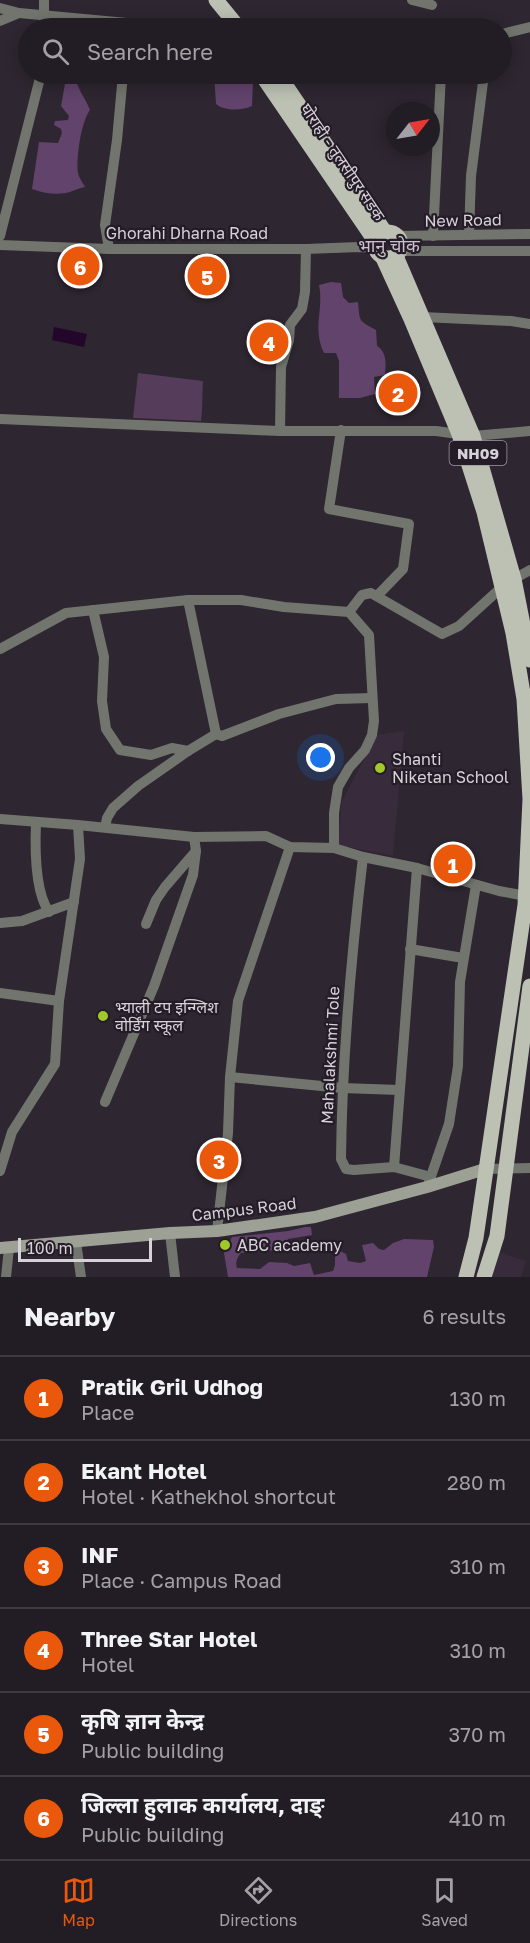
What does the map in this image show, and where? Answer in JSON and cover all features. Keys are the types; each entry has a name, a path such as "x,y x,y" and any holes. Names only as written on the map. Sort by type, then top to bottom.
{"main road":[{"path":"216,0 231,18"},
{"name":"घोराही - तुलसीपुर सडक","path":"268,84 387,246"},
{"name":"घोराही - तुलसीपुर सडक","path":"284,84 387,246"},
{"name":"NH09","path":"387,246 422,317 466,435 508,583 528,640 530,660"},
{"name":"NH09","path":"387,246 411,319 466,435"},
{"name":"NH09","path":"484,1277 497,1236 505,1169 523,1003 527,897 530,799 524,699 513,633 508,583"},
{"name":"NH09","path":"466,1277 476,1238 486,1169 523,1003 530,986"}],"street":[{"path":"43,18 44,0"},
{"path":"412,0 432,5"},
{"path":"0,8 19,13 66,18"},
{"path":"0,21 19,13"},
{"path":"512,31 530,27"},
{"path":"0,236 38,84"},
{"path":"108,249 105,225 122,84"},
{"path":"433,236 441,84"},
{"path":"469,235 471,176 482,84"},
{"name":"New Road","path":"387,246 433,236 530,234"},
{"name":"Ghorahi Dharna Road","path":"0,244 108,249 306,249 387,246"},
{"name":"New Road","path":"387,246 530,251"},
{"path":"280,431 281,367 289,340 290,325 302,309 306,249"},
{"path":"422,317 530,324"},
{"path":"0,419 280,431 436,431 466,435 530,431"},
{"path":"341,430 329,509 409,524 403,569 377,596"},
{"path":"349,612 363,595 371,593 442,634 459,626 508,583 530,570"},
{"path":"188,600 216,734"},
{"path":"0,649 66,613 93,610 188,600 241,600 284,607 349,612 369,635 374,721 372,735 365,750 349,768 338,787 334,813 334,848"},
{"path":"93,610 104,657 102,701 106,729 120,750 151,755 172,748 188,751"},
{"path":"105,827 113,808 138,786 216,734 222,736 279,714 336,699 372,698"},
{"path":"0,819 194,837 266,836 290,846 334,848 527,897"},
{"path":"36,822 34,849 44,904 49,912"},
{"path":"0,1171 12,1132 56,1064 59,1001 80,859 78,825"},
{"path":"105,1102 154,986 193,875 196,851 194,837"},
{"path":"217,1231 228,1133 237,1000 252,963 290,846"},
{"path":"146,924 156,900 196,851"},
{"name":"Mahalakshmi Tole","path":"363,857 349,973 340,1159 346,1169 394,1167 429,1182"},
{"path":"394,1167 417,868"},
{"path":"429,1182 449,1124 458,1066 460,982 476,885"},
{"path":"0,923 22,921 74,902"},
{"path":"410,950 463,958"},
{"path":"0,993 59,1001"},
{"path":"230,1077 342,1088 399,1090"},
{"path":"486,1169 530,1168"},
{"name":"Campus Road","path":"5,1248 217,1231 315,1217 429,1182 486,1169"},
{"path":"170,1233 175,1277"},
{"path":"76,1242 81,1277"},
{"path":"5,1248 6,1277"}],"shaded area":[{"path":"65,84 78,84 90,110 82,131 78,159 78,173 85,187 66,193 44,193 32,189 39,142 58,143 62,133 61,129 54,125 55,121 68,120 69,116 61,106"},
{"path":"215,84 253,84 252,106 233,110 216,104"},
{"path":"331,282 341,283 343,297 349,303 358,302 361,320 376,330 377,346 384,355 386,367 385,375 374,377 375,394 360,398 339,398 339,361 336,353 324,353 318,327 319,285"},
{"path":"54,327 87,334 84,347 52,340"},
{"path":"138,373 203,381 201,421 133,418"},
{"name":"Shanti Niketan School","path":"404,731 393,856 337,845 342,801 377,735"},
{"path":"311,1227 312,1235 288,1239 288,1249 241,1253 238,1256 237,1268 260,1269 269,1262 287,1263 294,1266 310,1263 314,1275 333,1271 335,1257 340,1251 346,1254 348,1261 360,1263 366,1261 362,1245 373,1243 379,1249 384,1250 404,1239 433,1240 434,1247 427,1277 228,1277 224,1253 232,1237"},
{"path":"499,1252 526,1261 521,1277 491,1277"}],"place":[{"name":"जिल्ला हुलाक कार्यालय, दाङ्","path":"80,266"},
{"name":"कृषि ज्ञान केन्द्र","path":"207,276"},
{"name":"Three Star Hotel","path":"269,342"},
{"name":"Ekant Hotel","path":"398,393"},
{"name":"Shanti Niketan School","path":"380,768"},
{"name":"Pratik Gril Udhog","path":"453,864"},
{"name":"भ्याली टप इन्ग्लिश वोर्डिंग स्कूल","path":"103,1016"},
{"name":"INF","path":"219,1160"},
{"name":"ABC academy","path":"225,1245"}],"district":[{"name":"भानु चोक","path":"389,245"}]}
